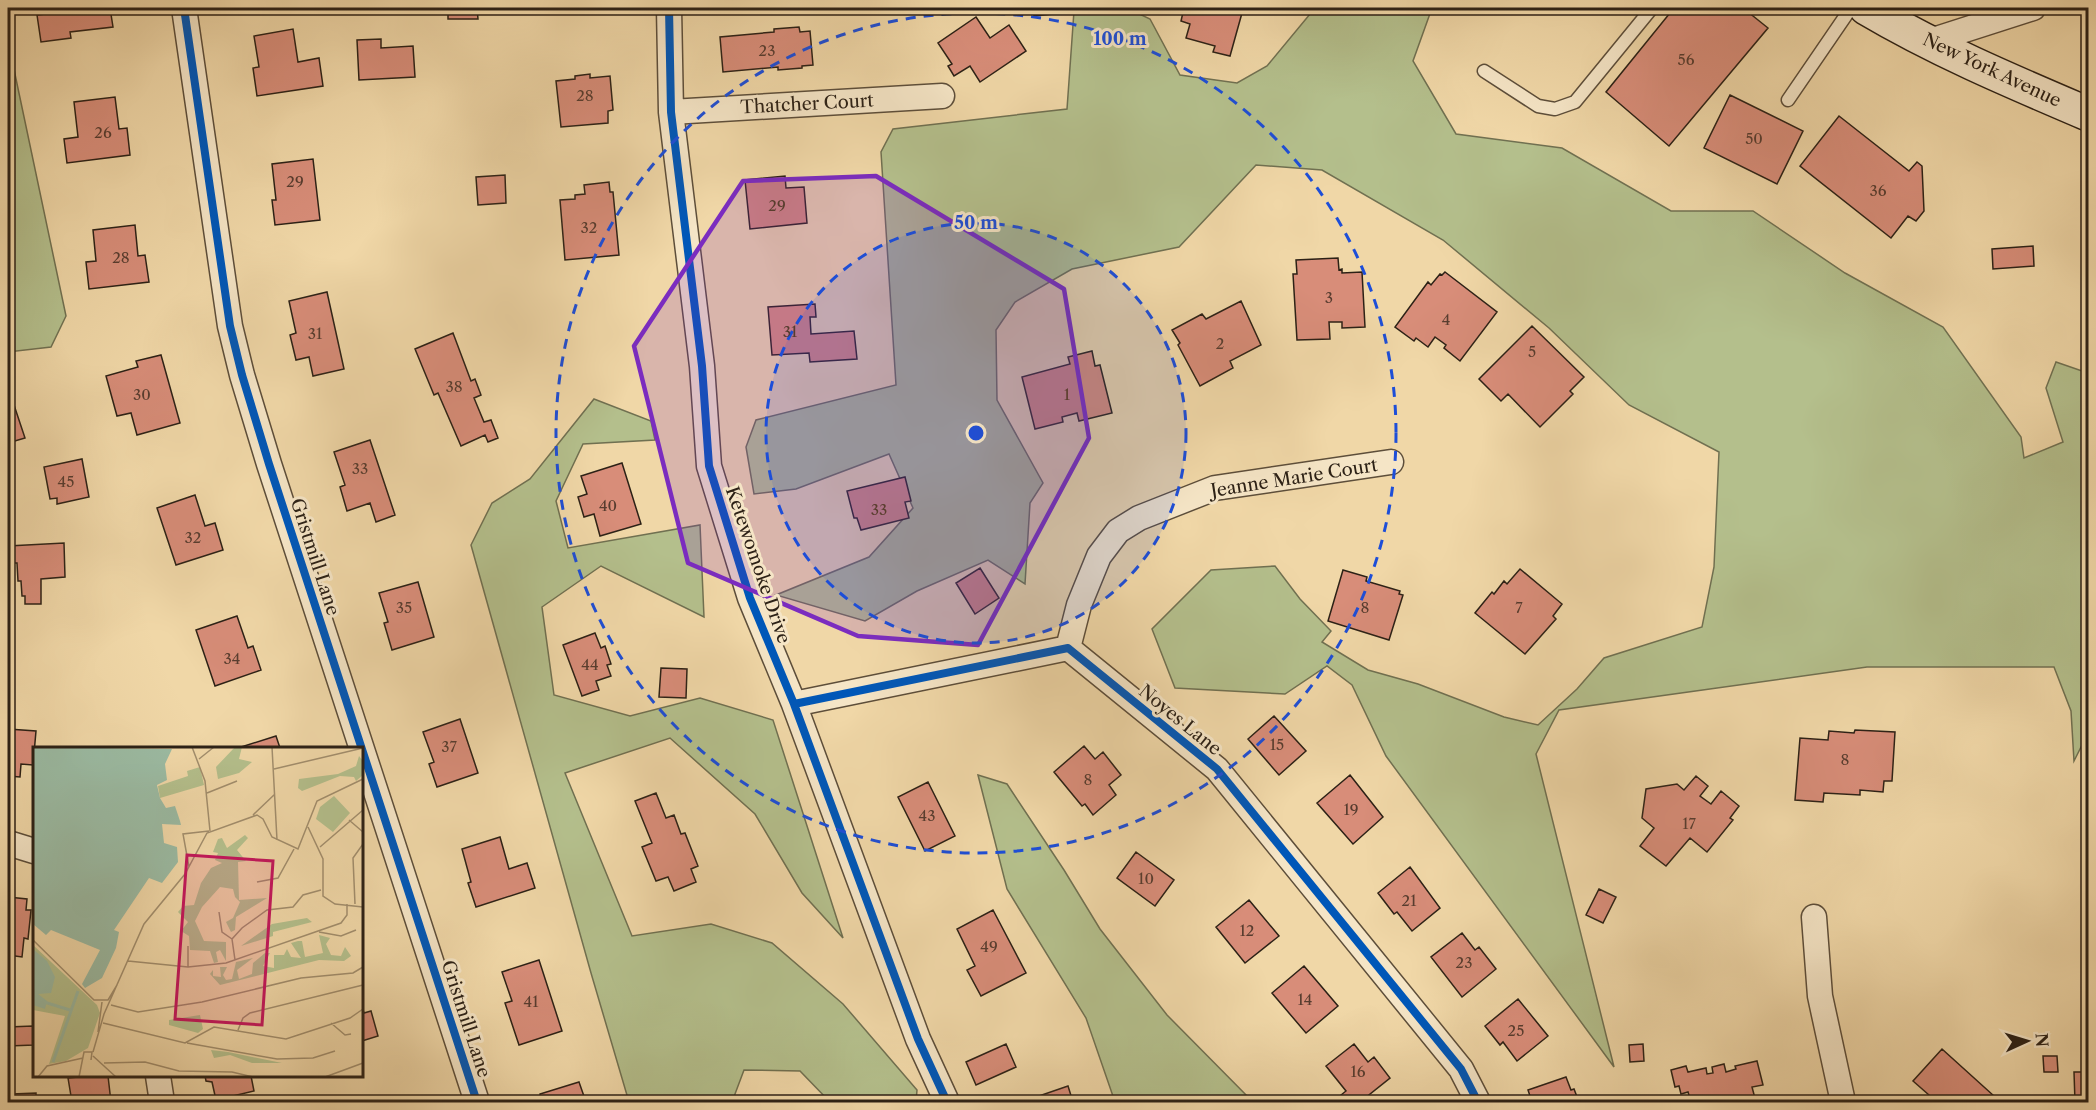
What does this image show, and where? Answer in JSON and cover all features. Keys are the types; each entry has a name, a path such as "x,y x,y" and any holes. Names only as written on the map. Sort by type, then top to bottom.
{"street":[{"name":"Gristmill Lane","path":"184,8 230,326 269,464 361,747"},
{"name":"Ketewomoke Drive","path":"669,8 671,112 702,366 709,466 750,598 794,704 918,1039 947,1102"},
{"name":"New York Avenue","path":"1866,8 1927,42 2088,114"},
{"path":"1927,42 2033,8"},
{"name":"Thatcher Court","path":"671,112 942,96"},
{"name":"Jeanne Marie Court","path":"1068,648 1079,604 1099,556 1118,531 1139,518 1215,488 1391,462"},
{"path":"794,704 1068,648"},
{"name":"Noyes Lane","path":"1068,648 1217,769 1461,1069 1478,1102"},
{"name":"Gristmill Lane","path":"363,752 477,1102"},
{"path":"8,843 33,851"},
{"path":"1814,917 1820,996 1844,1102"},
{"path":"158,1077 162,1102"}],"lane":[{"path":"1484,71 1538,106 1555,110 1575,102 1652,8"},
{"path":"1788,100 1851,8"}],"highlighted area":[{"path":"876,176 1064,289 1089,438 978,645 858,636 688,563 634,346 743,181"}],"green space":[{"path":"1094,8 1127,8 1150,19 1180,75 1237,83 1267,66 1315,8 1432,8 1413,61 1456,134 1562,148 1671,211 1753,211 1845,273 1943,327 2021,437 2024,458 2063,442 2046,388 2056,362 2088,373 2088,733 2074,761 2071,711 2054,667 1867,667 1559,710 1536,754 1614,1067 1386,756 1352,685 1327,666 1285,694 1175,688 1152,629 1211,570 1275,566 1300,599 1331,631 1322,642 1368,670 1418,684 1504,717 1538,725 1577,689 1604,658 1702,627 1714,567 1719,452 1629,405 1549,328 1443,240 1322,170 1256,165 1179,247 1072,269 1015,302 996,330 997,400 1043,483 1030,503 1025,584 988,560 917,591 865,621 776,595 869,557 913,508 889,454 796,489 754,494 746,447 756,420 896,385 881,152 893,129 1067,109 1074,11"},
{"path":"8,41 66,316 51,347 8,352"},
{"path":"594,399 651,421 655,440 583,444 556,501 568,548 700,525 704,617 601,566 542,607 554,695 630,716 700,698 773,720 843,938 802,893 755,814 670,738 565,773 632,936 711,924 772,943 843,1004 917,1090 916,1102 830,1102 800,1071 744,1070 732,1102 629,1102 471,545 492,503 530,479"},
{"path":"978,775 1007,784 1100,929 1167,1015 1253,1102 1115,1102 1086,1018 1007,889"}],"building":[{"path":"61,8 110,8 113,27 70,32 71,38 41,42 37,15 62,12"},
{"path":"448,8 477,8 478,19 448,19"},
{"path":"716,8 777,8 716,10"},
{"path":"1033,8 1052,8 1053,14 1034,16"},
{"path":"1184,8 1219,8 1242,13 1230,56 1213,52 1215,46 1186,38 1190,24 1181,21"},
{"path":"1674,8 1743,8 1768,28 1669,146 1606,92"},
{"path":"976,17 990,38 1009,25 1026,51 980,82 970,66 954,76 948,66 952,64 938,43"},
{"path":"799,27 800,32 810,31 813,65 778,70 778,67 723,72 720,37 774,32 774,29"},
{"path":"293,29 298,62 319,58 323,86 257,96 253,68 259,67 254,36"},
{"path":"381,39 381,48 413,46 415,77 359,80 357,40"},
{"path":"590,74 590,78 610,76 613,110 608,111 608,123 561,127 556,81 575,79 575,76"},
{"path":"1730,95 1803,131 1777,184 1704,148"},
{"path":"115,97 119,129 127,128 130,155 67,163 64,139 78,137 74,102"},
{"path":"1839,116 1909,171 1917,162 1922,166 1924,211 1916,221 1908,216 1891,238 1800,166"},
{"path":"313,159 320,220 275,225 272,200 276,200 272,164"},
{"path":"505,175 506,203 478,205 476,177"},
{"path":"785,176 786,188 804,187 807,223 750,229 745,180"},
{"path":"609,182 610,192 613,192 619,255 565,260 560,200 575,199 575,195 585,194 584,185"},
{"path":"135,225 138,256 145,255 149,282 89,289 86,262 96,261 93,230"},
{"path":"2033,246 2034,266 1993,269 1992,249"},
{"path":"1338,258 1339,270 1342,269 1342,273 1362,272 1365,327 1342,328 1342,322 1329,322 1330,339 1297,340 1293,274 1297,274 1296,260"},
{"path":"1445,272 1497,312 1460,361 1444,348 1446,345 1435,337 1428,347 1416,338 1414,341 1395,327 1428,282 1431,285 1440,274"},
{"path":"327,292 344,369 313,376 309,357 296,360 290,335 296,333 289,301"},
{"path":"1241,301 1261,345 1230,361 1233,368 1200,386 1172,330 1202,314 1206,319"},
{"path":"815,304 816,317 810,317 811,334 854,331 857,359 810,362 809,353 772,355 768,307"},
{"path":"1532,326 1584,377 1570,391 1573,394 1540,427 1508,394 1501,401 1479,379"},
{"path":"453,333 471,381 475,379 481,395 474,398 484,422 491,420 498,438 488,442 485,435 461,446 438,393 434,395 415,349"},
{"path":"1092,351 1095,366 1100,365 1112,413 1079,421 1077,413 1062,417 1063,422 1035,429 1022,377 1070,364 1068,357"},
{"path":"161,355 180,423 137,435 131,413 117,416 106,376 138,367 136,361"},
{"path":"14,405 25,438 8,443 8,408"},
{"path":"370,440 395,515 376,522 370,503 347,511 340,487 345,485 334,452"},
{"path":"82,459 89,497 57,504 57,498 50,499 44,467"},
{"path":"622,463 641,524 600,536 594,514 584,517 578,497 587,494 581,476"},
{"path":"905,477 911,501 905,502 909,518 861,530 857,518 854,518 847,491"},
{"path":"195,495 205,526 215,523 223,550 176,565 157,508"},
{"path":"64,543 65,577 41,579 41,604 25,604 21,581 18,581 17,563 8,561 8,546"},
{"path":"980,568 999,598 975,614 956,583"},
{"path":"1520,569 1562,604 1553,616 1556,619 1525,654 1475,613 1492,592 1494,594 1504,581 1507,584"},
{"path":"1343,570 1367,577 1366,581 1400,591 1399,594 1403,595 1389,640 1328,621"},
{"path":"418,582 434,637 392,650 384,623 388,622 379,593"},
{"path":"237,616 248,648 253,646 261,670 215,686 196,630"},
{"path":"595,633 601,648 605,646 611,664 607,665 611,676 596,681 599,690 582,696 563,645"},
{"path":"661,668 687,669 686,698 659,697"},
{"path":"1274,716 1306,751 1279,775 1248,739"},
{"path":"460,719 478,773 437,787 429,764 434,762 423,732"},
{"path":"8,729 36,731 33,765 21,764 20,777 8,776"},
{"path":"1855,730 1895,732 1892,781 1884,781 1883,792 1860,790 1860,795 1824,793 1823,802 1795,800 1800,738 1828,740 1829,731 1854,733"},
{"path":"276,736 280,747 241,747"},
{"path":"1084,746 1095,759 1103,752 1121,775 1109,785 1116,795 1093,815 1085,804 1082,806 1054,772"},
{"path":"1350,775 1383,817 1353,844 1317,803"},
{"path":"1696,776 1708,786 1700,796 1711,804 1721,791 1739,806 1730,818 1733,820 1707,852 1690,838 1666,866 1640,846 1654,828 1642,818 1646,789 1677,784 1684,790"},
{"path":"928,782 955,836 925,851 898,797"},
{"path":"656,793 666,818 674,815 681,834 685,833 698,866 691,869 696,882 674,891 668,877 656,881 642,847 652,843 635,801"},
{"path":"500,837 509,869 527,863 535,888 476,907 468,883 471,882 462,849"},
{"path":"1136,852 1174,880 1155,906 1117,878"},
{"path":"1410,867 1440,908 1412,931 1397,912 1394,914 1378,893"},
{"path":"1599,889 1616,897 1603,923 1586,915"},
{"path":"8,897 27,899 26,910 31,910 28,939 24,938 22,957 8,955"},
{"path":"1249,900 1279,936 1245,963 1216,927"},
{"path":"993,910 1026,973 981,996 967,970 975,966 957,929"},
{"path":"1462,933 1475,950 1479,947 1496,969 1462,997 1431,957"},
{"path":"539,960 562,1031 519,1045 505,1003 512,1001 502,972"},
{"path":"1304,966 1338,1006 1306,1033 1272,993"},
{"path":"1518,999 1548,1036 1517,1061 1503,1042 1500,1045 1485,1026"},
{"path":"363,1010 364,1013 371,1011 378,1036 363,1041"},
{"path":"33,1026 33,1045 8,1046 8,1027"},
{"path":"1006,1044 1016,1067 976,1085 966,1062"},
{"path":"1354,1044 1368,1062 1374,1057 1390,1078 1360,1102 1347,1102 1341,1095 1346,1091 1326,1066"},
{"path":"1643,1044 1644,1061 1630,1062 1629,1045"},
{"path":"1942,1049 1994,1096 1989,1102 1937,1102 1913,1081"},
{"path":"2043,1056 2057,1056 2058,1072 2044,1072"},
{"path":"1757,1061 1763,1085 1752,1087 1756,1102 1691,1102 1688,1092 1681,1094 1679,1086 1675,1087 1671,1070 1686,1066 1688,1072 1706,1068 1707,1074 1713,1073 1712,1067 1724,1064 1726,1072 1736,1069 1735,1066"},
{"path":"2074,1072 2088,1072 2088,1102 2075,1102"},
{"path":"108,1077 111,1102 72,1102 68,1078"},
{"path":"205,1077 251,1077 254,1091 216,1100 212,1082 206,1081"},
{"path":"1566,1077 1579,1102 1532,1102 1528,1090"},
{"path":"579,1082 586,1102 542,1102 540,1094"},
{"path":"1068,1086 1073,1102 1037,1102 1036,1097"},
{"path":"36,1093 36,1102 12,1102 12,1094"}],"cycle path":[{"path":"184,8 230,326 269,464 361,747"},
{"path":"669,8 671,112 702,366 709,466 750,598 794,704 918,1039 947,1102"},
{"path":"794,704 1068,648 1217,769 1461,1069 1478,1102"},
{"path":"363,752 477,1102"}]}
